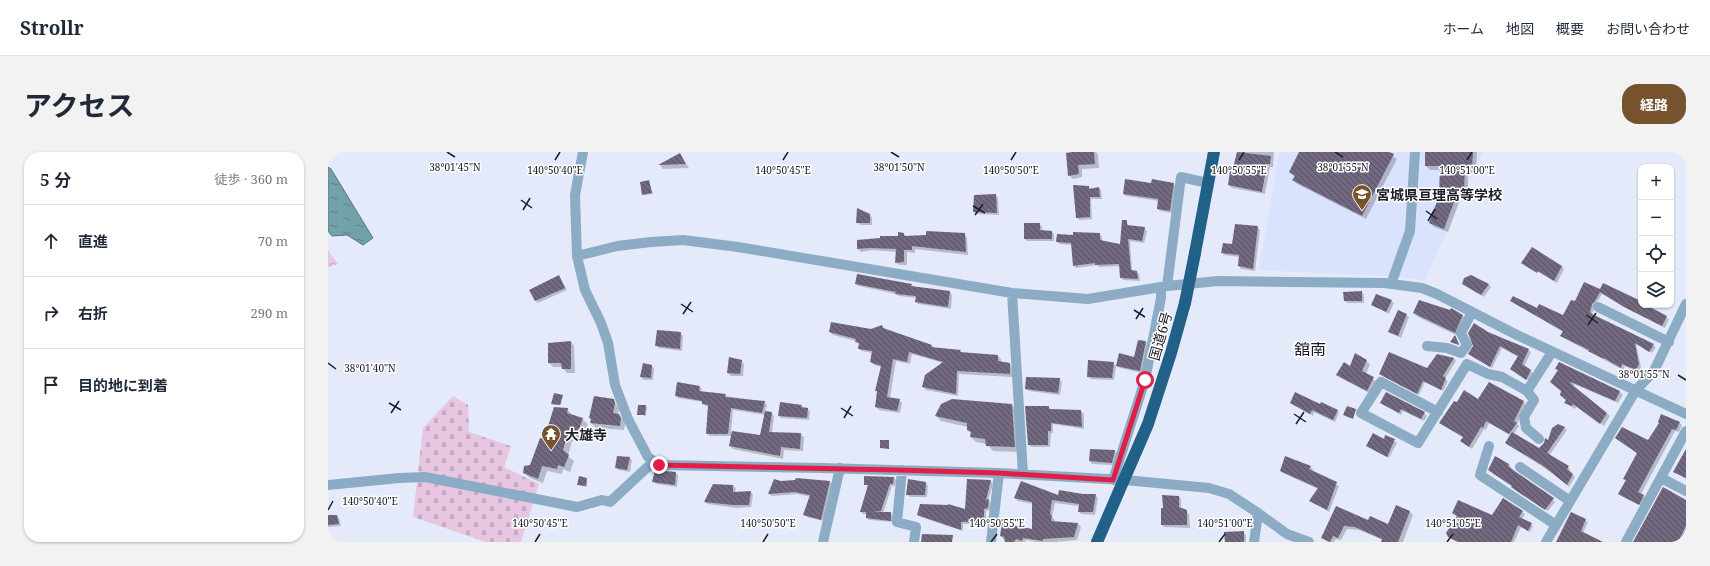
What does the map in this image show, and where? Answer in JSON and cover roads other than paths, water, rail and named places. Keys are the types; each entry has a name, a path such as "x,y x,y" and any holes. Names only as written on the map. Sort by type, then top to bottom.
{"highway":[{"name":"国道6号","path":"1097,542 1119,480 1150,417 1171,353 1196,252 1214,152"}],"street":[{"path":"583,152 575,195 577,256 585,290 601,323 608,343 615,385 628,419 648,457 659,465 840,468 1024,474 1209,488 1229,494 1287,534 1309,542"},
{"path":"1387,284 1410,231 1415,152"},
{"path":"1119,480 1145,380 1164,286 1181,177 1208,183"},
{"path":"577,256 617,246 683,240 738,247 1012,293 1088,299 1164,286 1218,281 1387,284 1422,288 1437,294 1552,352 1686,414"},
{"path":"1012,293 1024,474"},
{"path":"1546,542 1636,390 1654,371 1686,304"},
{"path":"1598,308 1669,342"},
{"path":"1427,346 1447,348 1461,353 1467,345 1461,333 1472,312"},
{"path":"1527,391 1552,352"},
{"path":"1438,412 1381,382 1361,413 1418,443 1438,412 1467,364 1488,374 1502,377 1527,391 1534,400 1524,417 1526,428 1539,439"},
{"path":"1626,542 1686,431"},
{"path":"1489,446 1480,475 1556,525"},
{"path":"328,484 425,477 577,507 602,500 610,502 654,461"},
{"path":"1520,467 1570,501"},
{"path":"823,542 840,468"},
{"path":"902,470 897,522 916,527 914,542"},
{"path":"991,542 999,473"},
{"path":"1660,478 1686,491"},
{"path":"1254,542 1258,513"}],"water":[{"path":"328,167 331,169 373,238 363,245 347,235 332,236 328,231"}],"place":[{"name":"宮城県亘理高等学校","path":"1362,211"},
{"name":"大雄寺","path":"551,451"}],"district":[{"name":"舘南","path":"1310,349"}]}
